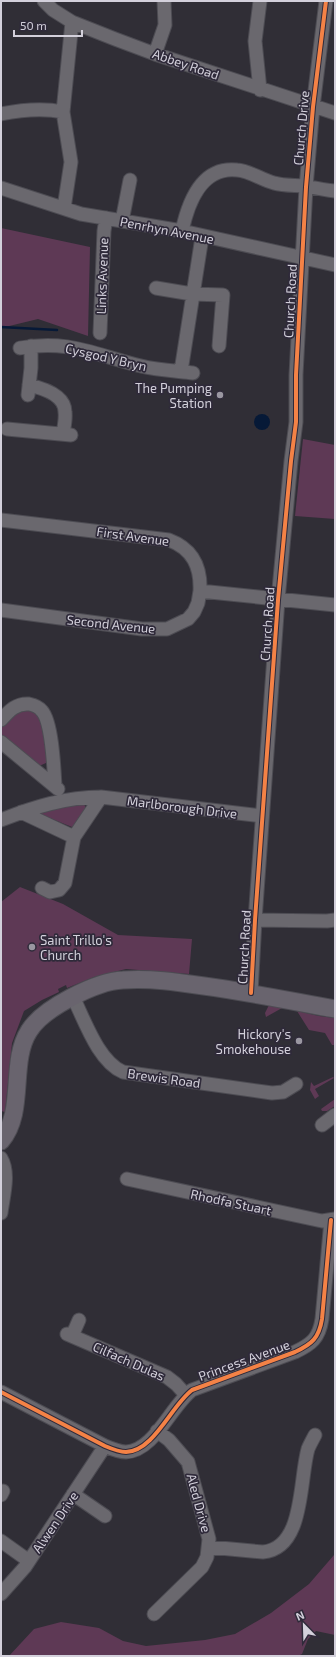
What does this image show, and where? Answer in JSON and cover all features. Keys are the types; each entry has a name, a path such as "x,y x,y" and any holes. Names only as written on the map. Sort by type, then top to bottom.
{"main road":[{"path":"1,1141 10,1128 20,1057 29,1031 38,1020 51,1009 73,997 105,984 121,980 174,981 251,993 335,1010"}],"street":[{"name":"Abbey Road","path":"44,1 53,10 72,22 155,54 335,114"},
{"path":"155,54 165,25 164,1"},
{"path":"260,1 255,41 260,90"},
{"name":"Church Drive","path":"302,257 312,107 330,13 326,1"},
{"path":"64,208 71,162 63,112 72,22"},
{"path":"1,114 17,111 55,110 63,112"},
{"path":"182,232 187,210 193,196 200,185 219,172 238,170 276,184 335,191"},
{"path":"122,220 130,180"},
{"name":"Penrhyn Avenue","path":"1,188 81,214 122,220 335,264"},
{"name":"Links Avenue","path":"100,333 104,231 106,218"},
{"name":"Cysgod Y Bryn","path":"7,429 67,435 66,410 58,398 48,390 28,390 31,368 25,347 49,344 80,348 142,366 187,372 192,294 202,237"},
{"name":"Church Road","path":"251,993 278,600 297,410 296,375 302,257"},
{"path":"156,288 192,294 223,295 219,346"},
{"name":"First Avenue","path":"1,520 149,537 178,544 194,560 199,568 200,592"},
{"path":"200,592 335,605"},
{"name":"Second Avenue","path":"1,610 142,629 167,629 188,619 194,612 200,592"},
{"path":"1,720 13,708 23,703 33,705 42,710 47,718 49,727 56,786"},
{"path":"1,742 70,799"},
{"path":"42,888 50,892 59,890 65,883 74,837 101,797"},
{"name":"Marlborough Drive","path":"1,820 21,812 70,799 101,797 262,816"},
{"path":"21,812 74,837"},
{"path":"255,920 335,920"},
{"name":"Brewis Road","path":"73,997 102,1056 110,1065 123,1072 272,1093 283,1092 296,1084"},
{"path":"322,1125 335,1115"},
{"path":"1,1158 3,1162 4,1174 4,1192 1,1213"},
{"name":"Rhodfa Stuart","path":"127,1179 322,1221 333,1219"},
{"name":"Princess Avenue","path":"1,1392 105,1446 118,1451 126,1452 135,1450 144,1445 157,1431 186,1395 202,1386 295,1352 310,1345 316,1338 321,1328 333,1219"},
{"name":"Cilfach Dulas","path":"79,1320 70,1335 167,1376 186,1395"},
{"name":"Aled Drive","path":"154,1614 202,1567 207,1557 209,1547 209,1538 188,1462 168,1440 157,1431"},
{"path":"209,1547 263,1552 271,1551 286,1540 294,1523 306,1447 315,1435"},
{"name":"Alwen Drive","path":"1,1594 29,1561 105,1446"},
{"path":"73,1494 105,1516"},
{"path":"1,1541 29,1561"}],"shaded area":[{"path":"1,228 90,247 88,336 38,319 1,328"},
{"path":"303,439 335,445 335,519 295,516"},
{"path":"28,707 42,718 47,759 46,763 39,766 1,734 1,726 14,711"},
{"path":"84,803 86,810 77,825 72,827 35,812"},
{"path":"20,887 63,904 118,935 192,939 189,974 126,969 94,977 67,988 66,985 58,989 59,992 24,1011 12,1043 5,1112 1,1111 1,902"},
{"path":"269,1005 282,1008 266,1017 265,1013"},
{"path":"297,1011 335,1018 335,1045 332,1045 325,1033 309,1030"},
{"path":"333,1077 334,1078 315,1089 319,1096 315,1099 310,1090 311,1082 314,1086"},
{"path":"335,1099 335,1106 327,1111 322,1111 321,1109"},
{"path":"335,1551 335,1635 316,1631 308,1639 302,1654 298,1656 9,1656 34,1629 61,1622 99,1628 123,1641 146,1646 205,1640 235,1634 271,1613 309,1584 334,1555"}],"water":[{"path":"259,414 265,414 270,419 268,428 265,430 259,430 254,425 254,419"}],"waterway":[{"path":"1,327 57,330"}],"cycle path":[{"path":"251,993 278,600 296,422 296,375 306,187 313,107 326,1"},
{"path":"1,1392 105,1446 123,1452 136,1450 154,1436 184,1397 192,1390 295,1352 314,1340 321,1326 322,1319 331,1220"}],"place":[{"name":"The Pumping Station","path":"220,395"},
{"name":"Saint Trillo's Church","path":"32,947"},
{"name":"Hickory's Smokehouse","path":"299,1041"}]}
